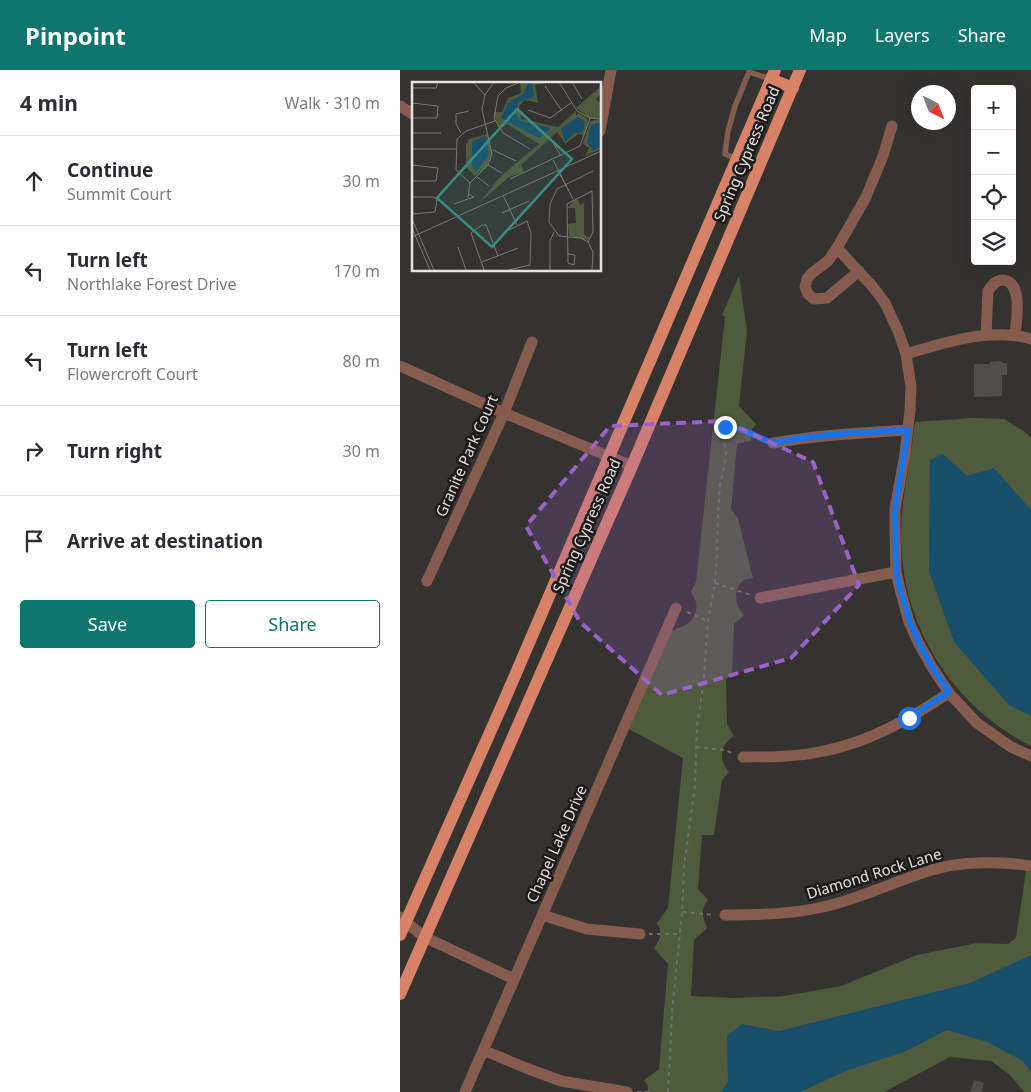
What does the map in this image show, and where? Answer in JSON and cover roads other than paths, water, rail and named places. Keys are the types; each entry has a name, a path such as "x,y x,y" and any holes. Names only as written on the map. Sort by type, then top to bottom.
{"main road":[{"name":"Spring Cypress Road","path":"400,994 632,466 800,70"},
{"name":"Spring Cypress Road","path":"400,935 403,920 504,700 773,74"},
{"path":"773,74 793,88"},
{"path":"504,700 525,709"}],"street":[{"path":"601,125 611,70"},
{"path":"400,106 412,114"},
{"path":"859,271 827,298 814,299 808,294 805,287 807,279 828,261 837,248 866,197 883,156 892,126"},
{"path":"837,248 885,303 906,354 911,387 910,410 895,509 896,572 913,629 932,667 949,692 977,724 1012,747 1031,756"},
{"path":"986,334 988,291 997,281 1005,280 1012,284 1017,296 1015,336"},
{"path":"906,354 947,342 986,334 1025,336 1031,339"},
{"name":"Granite Park Court","path":"427,581 504,413 532,342"},
{"path":"400,366 504,413 632,466"},
{"path":"772,443 848,433 908,430"},
{"path":"760,598 896,572"},
{"name":"Chapel Lake Drive","path":"465,1092 676,608"},
{"path":"743,757 780,757 824,751 866,739 909,718 949,692"},
{"name":"Diamond Rock Lane","path":"725,916 793,912 830,905 869,894 934,869 988,863 1016,863 1031,866"},
{"path":"542,915 587,929 640,934"},
{"path":"403,920 424,937 514,979"},
{"path":"400,935 424,937"},
{"path":"483,1050 561,1081 628,1092"}],"lane":[{"path":"736,160 725,154 728,131 735,106 749,72 773,74"}],"water":[{"path":"943,454 967,476 994,468 1031,510 1031,716 1009,705 954,642 929,571 930,460"},
{"path":"1031,955 1031,1073 1023,1061 987,1042 947,1030 904,1052 848,1070 800,1092 721,1092 728,1082 727,1036 742,1024 779,1031 970,983"}]}
